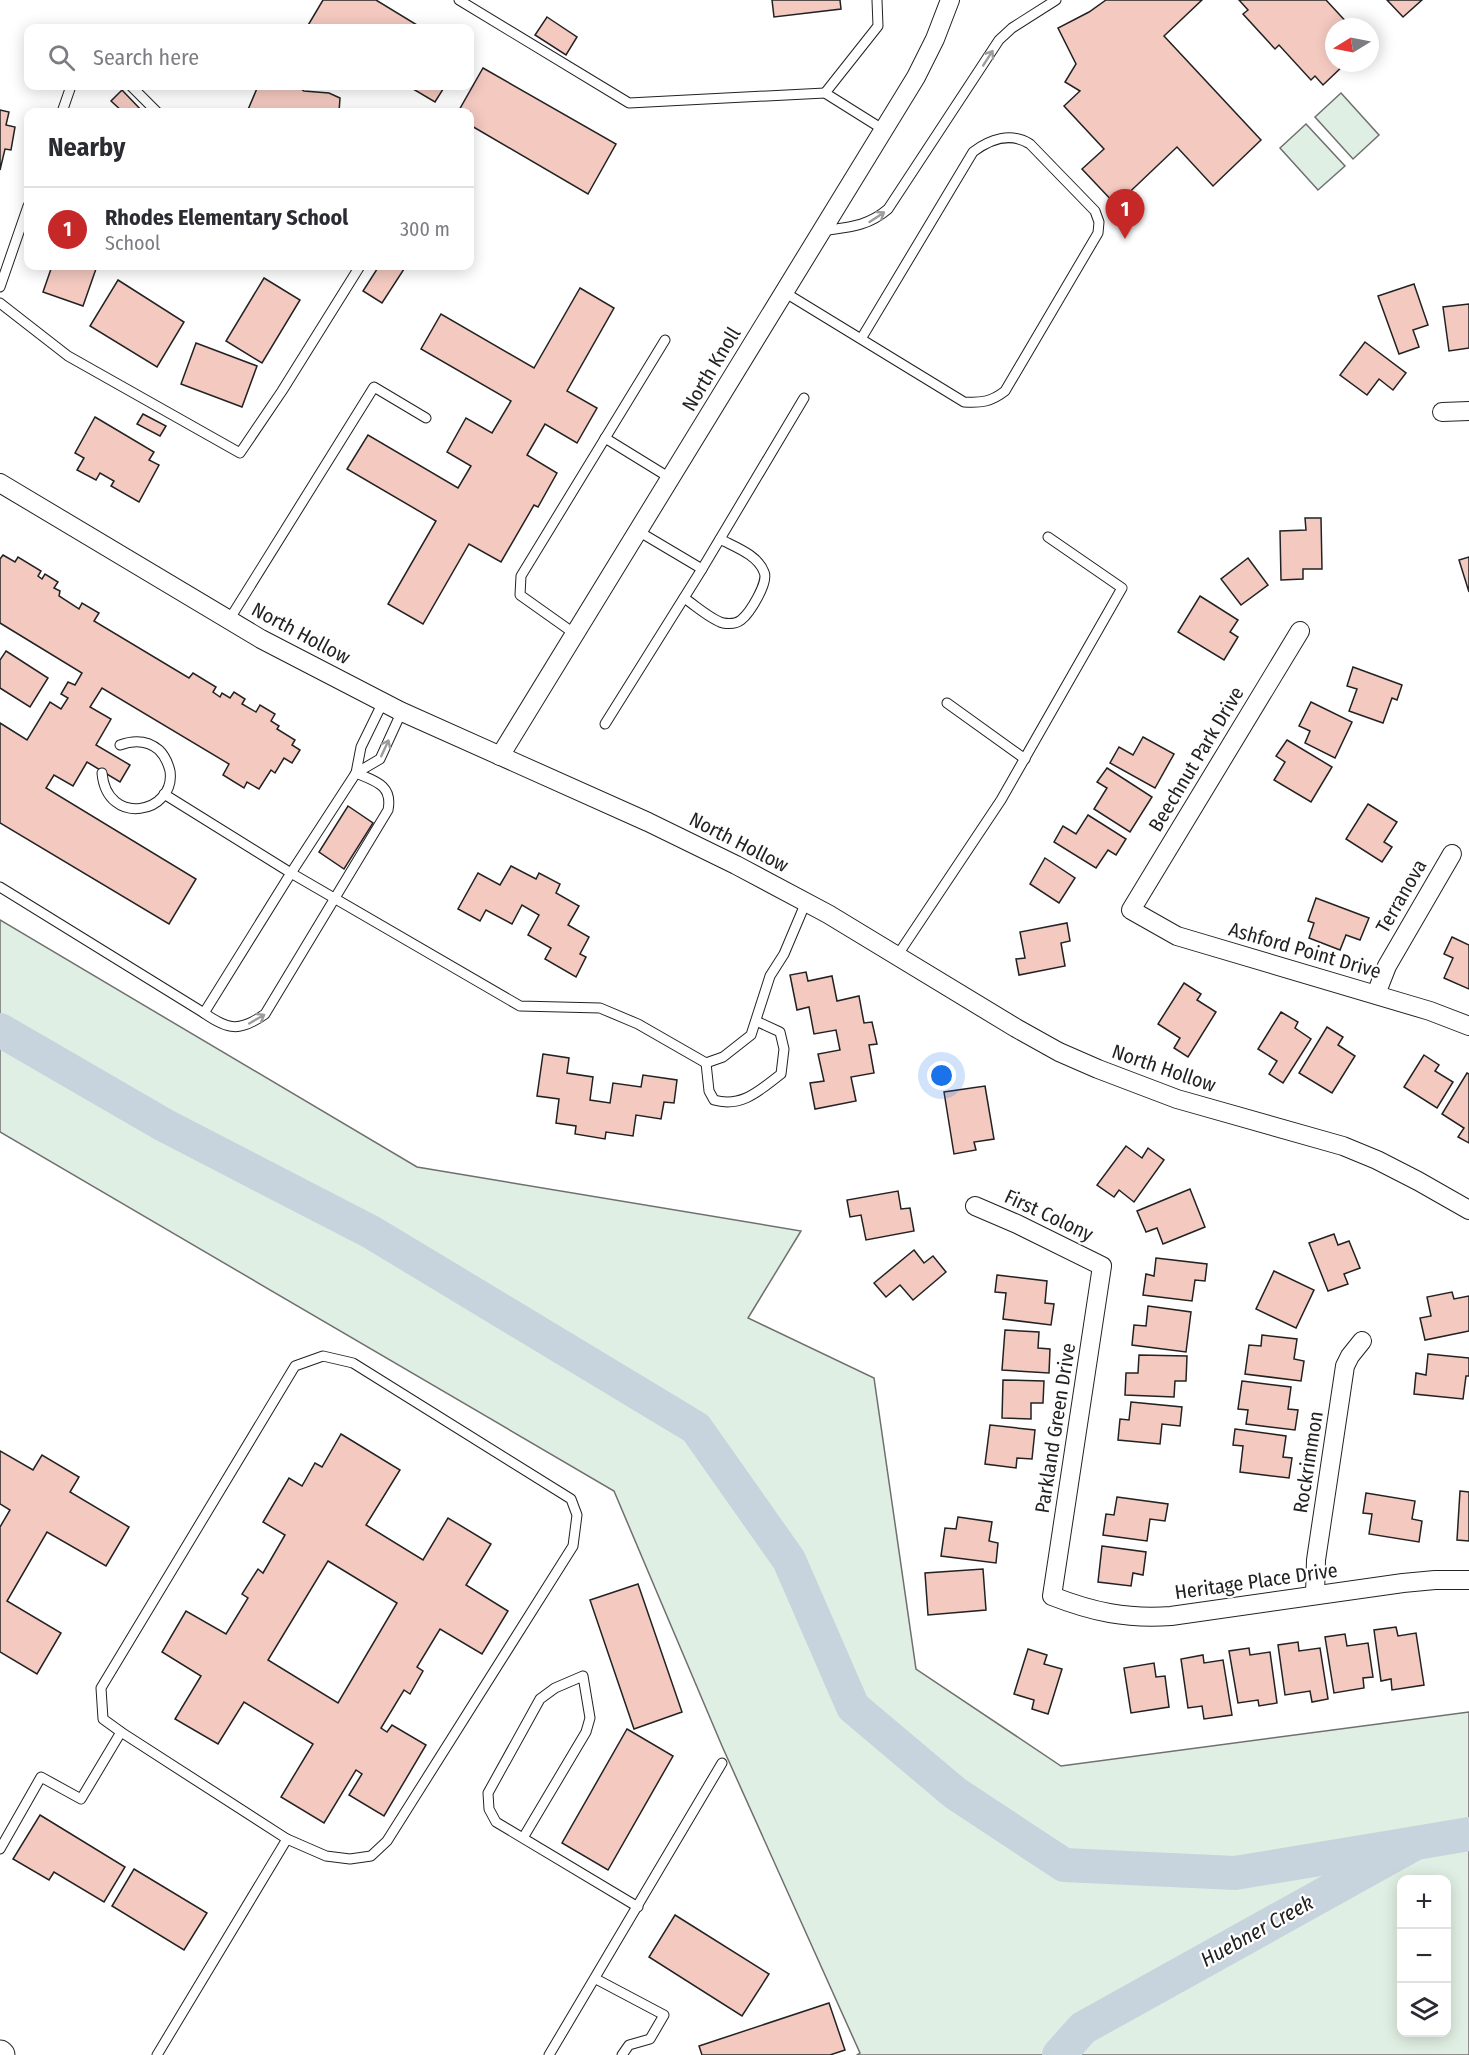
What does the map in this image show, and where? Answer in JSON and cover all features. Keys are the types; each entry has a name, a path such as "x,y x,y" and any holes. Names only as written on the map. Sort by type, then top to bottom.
{"street":[{"name":"North Knoll","path":"500,756 916,77 935,39 950,0"},
{"path":"1443,412 1469,411"},
{"name":"North Hollow","path":"0,483 261,639 383,702 648,822 806,902 1059,1052 1177,1099 1343,1146 1398,1170 1469,1210"},
{"name":"Beechnut Park Drive","path":"1131,910 1300,632"},
{"name":"Terranova","path":"1376,994 1387,966 1452,854"},
{"name":"Ashford Point Drive","path":"1131,910 1177,936 1376,994 1469,1026"},
{"name":"First Colony","path":"975,1206 1102,1266"},
{"name":"Parkland Green Drive","path":"1052,1596 1102,1266"},
{"name":"Rockrimmon","path":"1316,1595 1316,1560 1345,1366 1362,1341"},
{"name":"Heritage Place Drive","path":"1052,1596 1109,1614 1146,1618 1403,1582 1469,1580"}],"lane":[{"path":"459,0 629,103 825,93 884,130"},
{"path":"825,93 878,26 877,0"},
{"path":"821,231 862,225 876,220 888,209 999,40 1012,28 1054,0"},
{"path":"63,108 70,90"},
{"path":"135,90 153,108"},
{"path":"784,292 964,402 981,403 994,399 1005,391 1098,232 1099,222 1095,211 1030,144 1020,138 991,140 973,152 861,339"},
{"path":"0,287 5,260 24,215"},
{"path":"0,303 68,356 240,453 282,391 358,270"},
{"path":"575,634 520,595 520,576 665,340"},
{"path":"229,620 374,387 426,418"},
{"path":"605,724 702,569 804,398"},
{"path":"605,438 670,478"},
{"path":"638,531 702,569"},
{"path":"897,956 1001,800 1122,588 1048,537"},
{"path":"684,598 721,622 731,624 739,622 744,617 765,585 766,574 760,565 750,556 720,539"},
{"path":"204,1013 356,773 361,747 383,702"},
{"path":"947,703 1025,759"},
{"path":"356,773 380,759 402,711"},
{"path":"102,772 107,793 123,807 144,808 154,804 164,794 170,775 163,753 143,742 131,741 120,745"},
{"path":"0,887 222,1025 238,1027 254,1023 265,1014 388,810 390,801 386,789 378,782 356,773"},
{"path":"164,794 291,873 520,1006 600,1008 638,1024 706,1063 723,1058 751,1035 770,976 784,954 806,902"},
{"path":"706,1063 709,1091 714,1100 725,1103 752,1097 781,1074 784,1049 780,1032 756,1021"},
{"path":"323,1356 353,1364 571,1499 577,1515 573,1546 387,1841 371,1856 350,1859 326,1856 288,1839 103,1719 101,1688 295,1366 323,1356"},
{"path":"522,1838 586,1732 590,1718 583,1676 555,1688 540,1699 488,1793 489,1809 496,1822 522,1838 638,1907"},
{"path":"0,1849 41,1777 81,1799 121,1732"},
{"path":"549,2055 722,1763"},
{"path":"157,2055 288,1839"},
{"path":"596,1979 664,2015 650,2039 629,2045 622,2055"}],"green space":[{"path":"1341,93 1379,135 1353,159 1315,117"},
{"path":"1306,124 1345,166 1318,190 1280,148"},
{"path":"0,920 417,1167 801,1231 748,1318 874,1378 916,1669 1061,1766 1469,1712 1469,2055 857,2055 860,2053 722,1746 614,1491 0,1132"}],"building":[{"path":"323,0 376,0 415,24 309,24"},
{"path":"772,0 840,0 841,9 774,17"},
{"path":"1106,0 1202,0 1164,36 1261,140 1213,186 1177,147 1116,205 1082,169 1104,149 1064,106 1080,91 1065,82 1076,64 1058,28"},
{"path":"1239,0 1326,0 1343,18 1325,18 1325,72 1337,72 1323,85 1315,76 1311,80 1279,45 1275,49 1243,14 1248,10"},
{"path":"1387,0 1422,0 1403,17"},
{"path":"547,17 577,37 566,55 535,35"},
{"path":"483,68 616,144 588,194 474,127 474,108 460,108 470,90 474,90 474,84"},
{"path":"122,90 139,108 119,108 111,101"},
{"path":"256,90 303,90 329,93 340,98 339,108 249,108"},
{"path":"415,90 442,90 435,102"},
{"path":"0,110 9,112 6,125 15,127 11,150 5,149 0,170"},
{"path":"51,270 96,270 83,306 43,292"},
{"path":"376,270 403,270 382,303 363,291"},
{"path":"264,278 300,300 262,363 226,341"},
{"path":"118,280 184,322 157,367 90,326"},
{"path":"1414,284 1428,325 1413,330 1419,347 1399,354 1378,296"},
{"path":"580,288 614,308 567,391 597,408 577,443 545,424 527,455 557,473 538,507 534,505 501,562 469,544 423,624 388,604 436,521 347,469 368,435 458,488 471,466 447,452 466,418 492,433 511,401 421,349 441,314 534,368"},
{"path":"1469,304 1469,348 1449,351 1443,307"},
{"path":"1365,342 1406,373 1393,390 1379,379 1367,395 1340,375"},
{"path":"196,343 257,366 242,407 181,384"},
{"path":"143,414 166,426 160,436 137,424"},
{"path":"95,417 154,452 149,460 159,465 139,502 111,486 114,481 100,473 96,480 77,470 84,458 75,453"},
{"path":"1305,518 1321,518 1322,569 1303,569 1303,579 1281,580 1280,531 1306,530"},
{"path":"3,555 15,562 18,557 41,571 38,576 42,579 45,574 58,582 54,588 60,591 59,596 79,609 82,603 99,613 94,621 189,678 193,673 216,687 213,692 220,697 222,693 230,698 234,692 245,699 242,704 256,712 260,705 275,714 271,721 279,726 277,729 295,740 292,745 300,750 292,763 284,758 275,773 271,770 259,789 247,782 244,788 223,775 229,764 102,688 90,707 111,719 96,745 130,765 120,782 87,762 73,786 54,775 46,788 196,879 169,924 0,823 0,723 27,740 50,702 61,709 68,698 61,694 68,682 75,685 82,673 0,623 0,559"},
{"path":"1469,557 1469,592 1459,560"},
{"path":"1248,558 1268,585 1241,605 1221,579"},
{"path":"1200,596 1238,620 1230,632 1238,637 1224,660 1178,632"},
{"path":"6,651 48,678 30,707 0,688 0,660"},
{"path":"1353,667 1402,685 1397,700 1392,698 1383,723 1349,711 1357,689 1347,686"},
{"path":"1311,702 1352,722 1335,758 1305,743 1310,731 1299,726"},
{"path":"1143,737 1174,754 1155,788 1110,763 1119,747 1133,755"},
{"path":"1287,740 1332,767 1311,802 1274,780 1285,762 1276,756"},
{"path":"1107,768 1152,797 1130,832 1094,809 1107,788 1097,782"},
{"path":"1368,804 1397,822 1384,842 1392,847 1382,862 1346,839"},
{"path":"348,806 373,823 344,869 319,852"},
{"path":"1088,815 1126,839 1116,855 1108,850 1096,868 1054,842 1063,826 1076,834"},
{"path":"1045,858 1075,878 1059,903 1030,884"},
{"path":"511,866 536,879 539,873 560,884 556,893 579,906 568,925 589,937 580,954 586,957 576,977 545,959 551,948 528,935 539,915 522,905 512,924 486,910 480,921 458,909 478,873 500,885"},
{"path":"1316,898 1369,918 1360,940 1346,935 1340,950 1309,938 1314,923 1308,921"},
{"path":"1067,923 1070,941 1061,943 1065,966 1019,975 1016,959 1025,958 1020,932"},
{"path":"1452,937 1469,945 1469,989 1444,978 1453,958 1444,954"},
{"path":"806,972 808,981 832,976 837,1001 859,996 864,1023 872,1022 877,1044 869,1045 874,1073 851,1077 856,1101 815,1109 810,1083 824,1081 818,1054 840,1050 836,1030 814,1034 809,1007 797,1010 790,975"},
{"path":"1184,983 1201,994 1197,1000 1216,1012 1188,1057 1174,1048 1180,1038 1158,1024"},
{"path":"1281,1012 1298,1022 1295,1028 1311,1039 1283,1083 1269,1074 1277,1061 1258,1049"},
{"path":"1327,1027 1343,1037 1338,1045 1355,1056 1332,1093 1299,1073"},
{"path":"543,1054 569,1058 567,1073 593,1077 590,1100 610,1103 613,1083 641,1087 643,1075 677,1080 674,1103 664,1102 661,1119 636,1115 633,1136 606,1132 605,1139 575,1134 576,1126 556,1123 559,1099 537,1096"},
{"path":"1424,1055 1439,1065 1435,1071 1453,1082 1437,1108 1404,1087"},
{"path":"1467,1073 1469,1074 1469,1143 1458,1137 1464,1128 1442,1114"},
{"path":"985,1086 994,1139 974,1142 976,1150 954,1154 944,1092"},
{"path":"1126,1146 1142,1158 1148,1148 1164,1160 1134,1202 1119,1190 1114,1197 1097,1185"},
{"path":"1190,1189 1205,1227 1163,1244 1157,1228 1146,1232 1137,1211"},
{"path":"898,1191 901,1209 910,1208 914,1231 866,1240 861,1215 850,1217 847,1200"},
{"path":"1334,1234 1338,1245 1349,1241 1360,1268 1344,1274 1348,1284 1328,1291 1309,1243"},
{"path":"914,1250 924,1263 933,1256 946,1272 913,1300 900,1285 886,1297 874,1283"},
{"path":"1156,1258 1207,1264 1205,1281 1195,1280 1192,1301 1143,1295 1146,1274 1154,1276"},
{"path":"1274,1271 1314,1290 1296,1328 1256,1309"},
{"path":"997,1275 1047,1281 1045,1303 1054,1304 1051,1325 1003,1319 1006,1293 995,1292"},
{"path":"1452,1292 1454,1299 1469,1296 1469,1331 1425,1340 1420,1318 1431,1316 1427,1297"},
{"path":"1148,1306 1191,1312 1186,1352 1132,1345 1134,1325 1146,1326"},
{"path":"1005,1330 1039,1332 1038,1348 1050,1349 1049,1373 1002,1370"},
{"path":"1262,1335 1297,1339 1294,1359 1304,1361 1301,1381 1245,1374 1249,1345 1261,1346"},
{"path":"1428,1354 1469,1358 1469,1376 1466,1376 1463,1399 1414,1394 1416,1373 1426,1375"},
{"path":"1139,1355 1187,1356 1186,1381 1175,1381 1174,1397 1125,1395 1126,1373 1138,1373"},
{"path":"1003,1380 1044,1381 1043,1403 1031,1403 1031,1419 1002,1418"},
{"path":"1242,1381 1291,1387 1288,1409 1298,1410 1295,1430 1246,1424 1248,1410 1238,1409"},
{"path":"1131,1402 1182,1407 1180,1426 1162,1424 1160,1444 1118,1440 1120,1419 1129,1420"},
{"path":"990,1425 1035,1430 1032,1459 1017,1458 1016,1468 985,1464"},
{"path":"1235,1429 1286,1436 1283,1457 1292,1458 1289,1478 1240,1472 1243,1446 1233,1445"},
{"path":"341,1434 400,1470 366,1525 423,1560 448,1518 491,1544 466,1585 508,1611 482,1654 440,1629 417,1667 423,1671 410,1694 404,1690 381,1728 387,1732 392,1725 426,1745 384,1816 349,1795 362,1774 356,1770 324,1823 281,1797 313,1744 244,1702 218,1744 175,1719 201,1676 162,1652 186,1611 226,1634 248,1598 242,1594 258,1569 263,1573 285,1535 263,1522 289,1478 302,1486 315,1463 322,1467","holes":["328,1561 397,1603 338,1703 268,1660"]},
{"path":"0,1451 33,1470 42,1455 79,1477 70,1492 129,1527 106,1566 47,1532 7,1601 61,1633 37,1674 0,1652 0,1527 10,1510 0,1504"},
{"path":"1460,1491 1469,1492 1469,1541 1457,1540"},
{"path":"1366,1493 1415,1501 1412,1519 1422,1521 1419,1542 1369,1534 1372,1514 1363,1513"},
{"path":"1117,1497 1168,1504 1165,1521 1150,1519 1147,1541 1103,1535 1106,1514 1114,1515"},
{"path":"958,1517 992,1522 989,1541 998,1543 996,1563 941,1556 945,1528 956,1529"},
{"path":"1102,1546 1146,1552 1143,1575 1133,1573 1131,1586 1098,1582"},
{"path":"983,1569 986,1610 928,1615 925,1573"},
{"path":"638,1584 682,1712 634,1729 590,1600"},
{"path":"1396,1627 1398,1636 1416,1633 1424,1685 1392,1690 1391,1679 1381,1681 1374,1630"},
{"path":"1345,1634 1347,1646 1368,1643 1373,1677 1363,1678 1364,1688 1334,1693 1325,1637"},
{"path":"1298,1642 1299,1651 1320,1648 1328,1699 1312,1702 1310,1691 1285,1695 1278,1645"},
{"path":"1249,1648 1250,1655 1270,1652 1277,1703 1259,1706 1258,1700 1238,1703 1229,1651"},
{"path":"1028,1649 1047,1655 1044,1664 1062,1669 1048,1714 1032,1709 1034,1700 1014,1694"},
{"path":"1203,1655 1204,1663 1223,1660 1232,1715 1204,1719 1202,1706 1188,1708 1181,1659"},
{"path":"1154,1663 1156,1677 1165,1676 1169,1707 1131,1713 1124,1668"},
{"path":"627,1729 673,1756 608,1870 562,1843"},
{"path":"40,1815 125,1867 104,1902 54,1872 49,1880 13,1859"},
{"path":"134,1869 207,1913 184,1950 112,1906"},
{"path":"675,1915 769,1974 742,2016 649,1957"},
{"path":"829,2003 845,2050 830,2055 702,2055 699,2046"}],"waterway":[{"path":"0,1030 164,1125 371,1232 696,1428 789,1560 853,1707 955,1793 1064,1865 1235,1873 1416,1843"},
{"name":"Huebner Creek","path":"1059,2055 1083,2028 1416,1843 1469,1834"}],"place":[{"name":"Rhodes Elementary School","path":"1125,239"}]}
